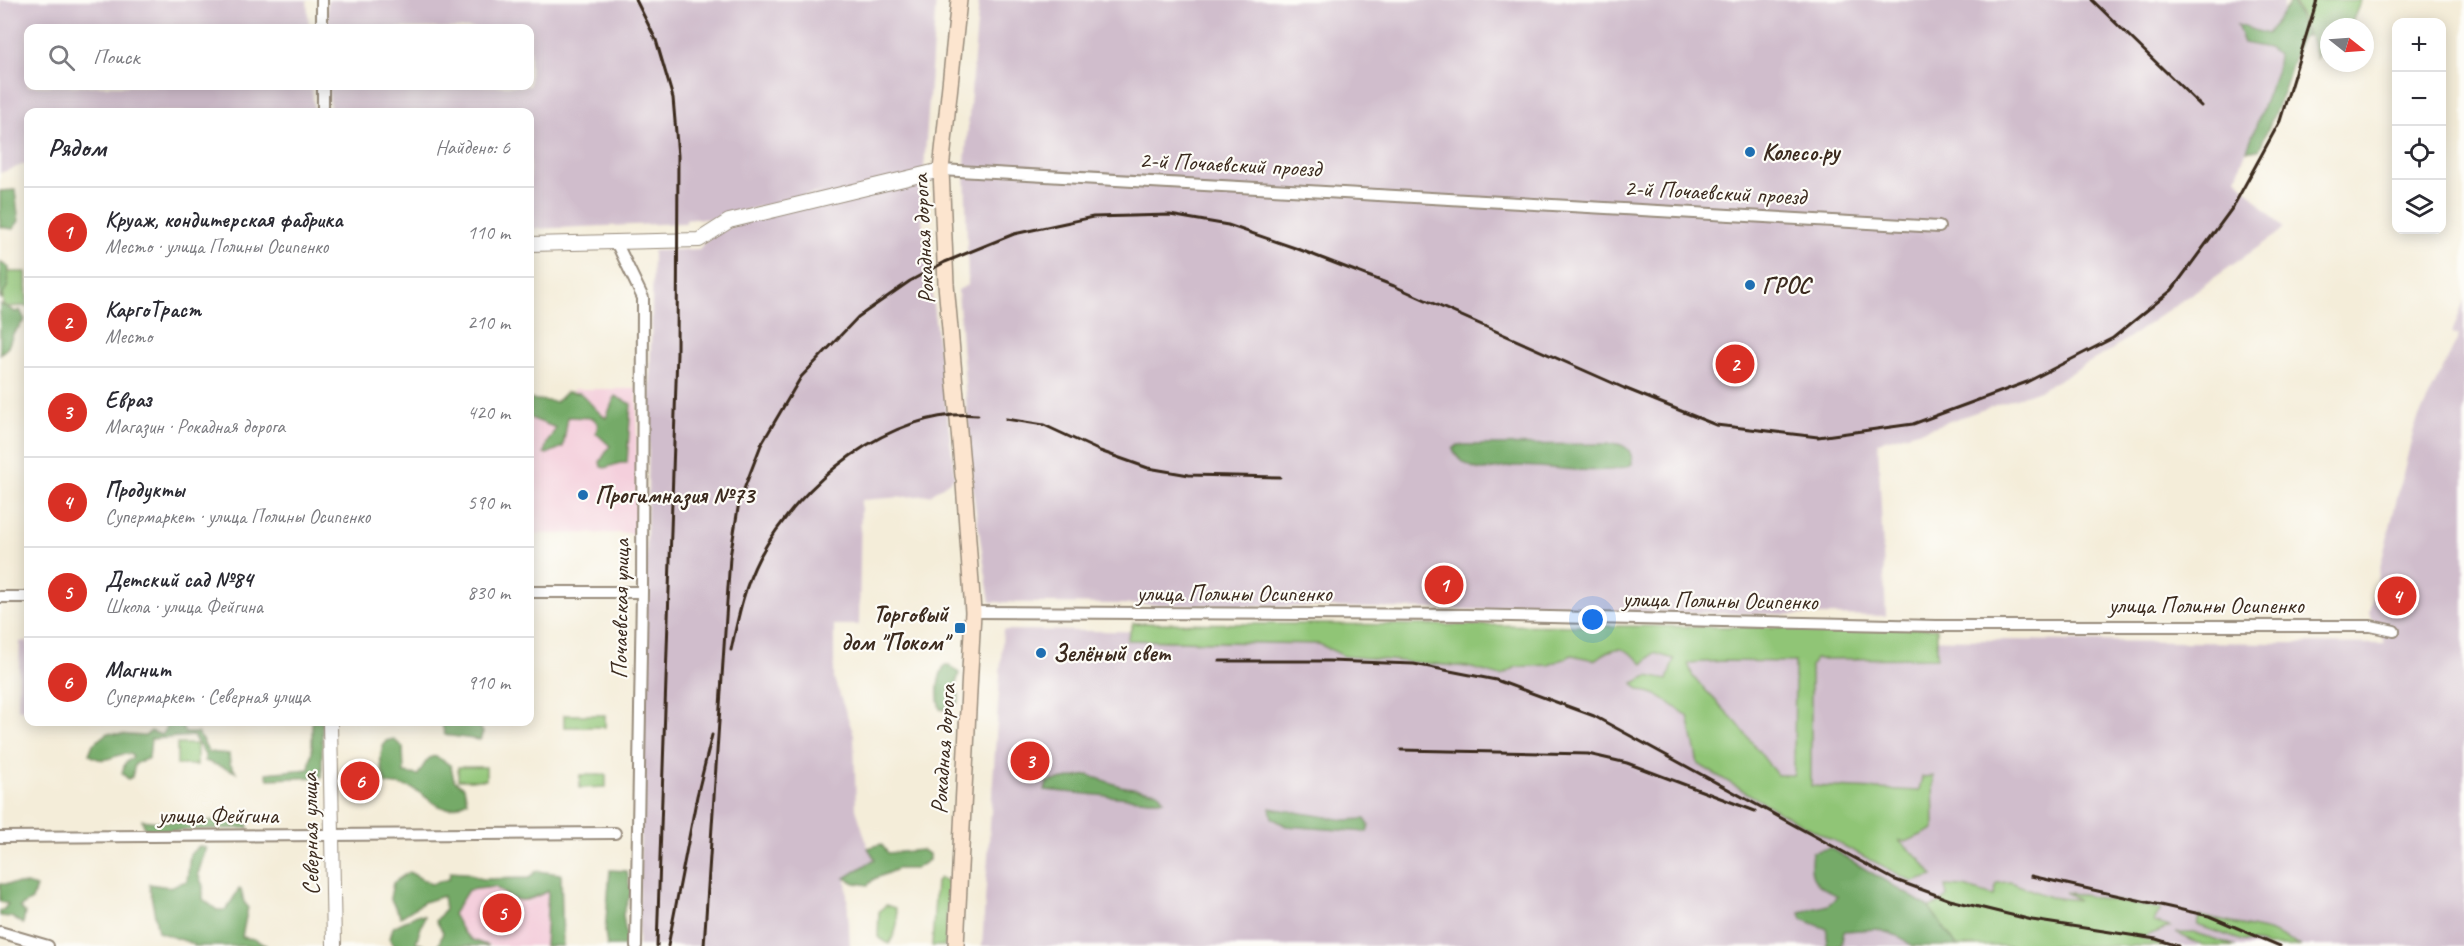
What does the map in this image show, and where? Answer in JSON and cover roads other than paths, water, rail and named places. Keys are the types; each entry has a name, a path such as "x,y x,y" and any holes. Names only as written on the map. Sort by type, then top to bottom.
{"main road":[{"name":"Рокадная дорога","path":"956,946 973,612 946,284 941,170 959,0"}],"street":[{"path":"322,0 322,24"},
{"path":"323,90 323,108"},
{"name":"2-й Почаевский проезд","path":"534,244 699,240 729,221 941,170 1939,227"},
{"name":"Почаевская улица","path":"616,242 643,298 642,592 636,946"},
{"path":"534,592 642,592"},
{"path":"0,597 24,597"},
{"name":"улица Полины Осипенко","path":"973,612 1467,615 1936,626 2371,626 2394,631"},
{"name":"Северная улица","path":"330,726 334,946"},
{"name":"улица Фейгина","path":"0,837 615,833"},
{"path":"0,932 48,946"}],"railway":[{"path":"636,0 656,40 673,98 678,156 677,353 657,946"},
{"path":"2092,0 2201,106"},
{"path":"704,946 730,557 739,502 761,445 801,377 858,317 910,281 945,262 1014,234 1093,217 1170,215 1228,225 1298,249 1394,286 1624,388 1716,425 1818,437 1913,424 2027,382 2113,338 2172,290 2233,207 2280,121 2317,0"},
{"path":"731,650 745,591 759,558 798,503 823,478 850,456 880,437 912,424 945,416 978,415"},
{"path":"1006,419 1044,425 1100,451 1148,468 1189,475 1280,477"},
{"path":"1220,661 1414,664 1496,680 1594,716 1893,879 1950,900 2032,920 2156,939 2178,946"},
{"path":"668,946 697,796 712,735"},
{"path":"1401,750 1588,754 1627,763 1755,811"},
{"path":"2031,876 2209,916 2280,946"}],"place":[{"name":"Колесо.ру","path":"1750,152"},
{"name":"ГРОС","path":"1750,285"},
{"name":"КаргоТраст","path":"1735,364"},
{"name":"Прогимназия №73","path":"583,495"},
{"name":"Круаж, кондитерская фабрика","path":"1444,585"},
{"name":"Продукты","path":"2397,596"},
{"name":"Торговый дом \"Поком\"","path":"960,628"},
{"name":"Зелёный свет","path":"1041,653"},
{"name":"Евраз","path":"1030,761"},
{"name":"Магнит","path":"360,781"},
{"name":"Детский сад №84","path":"502,913"}]}
